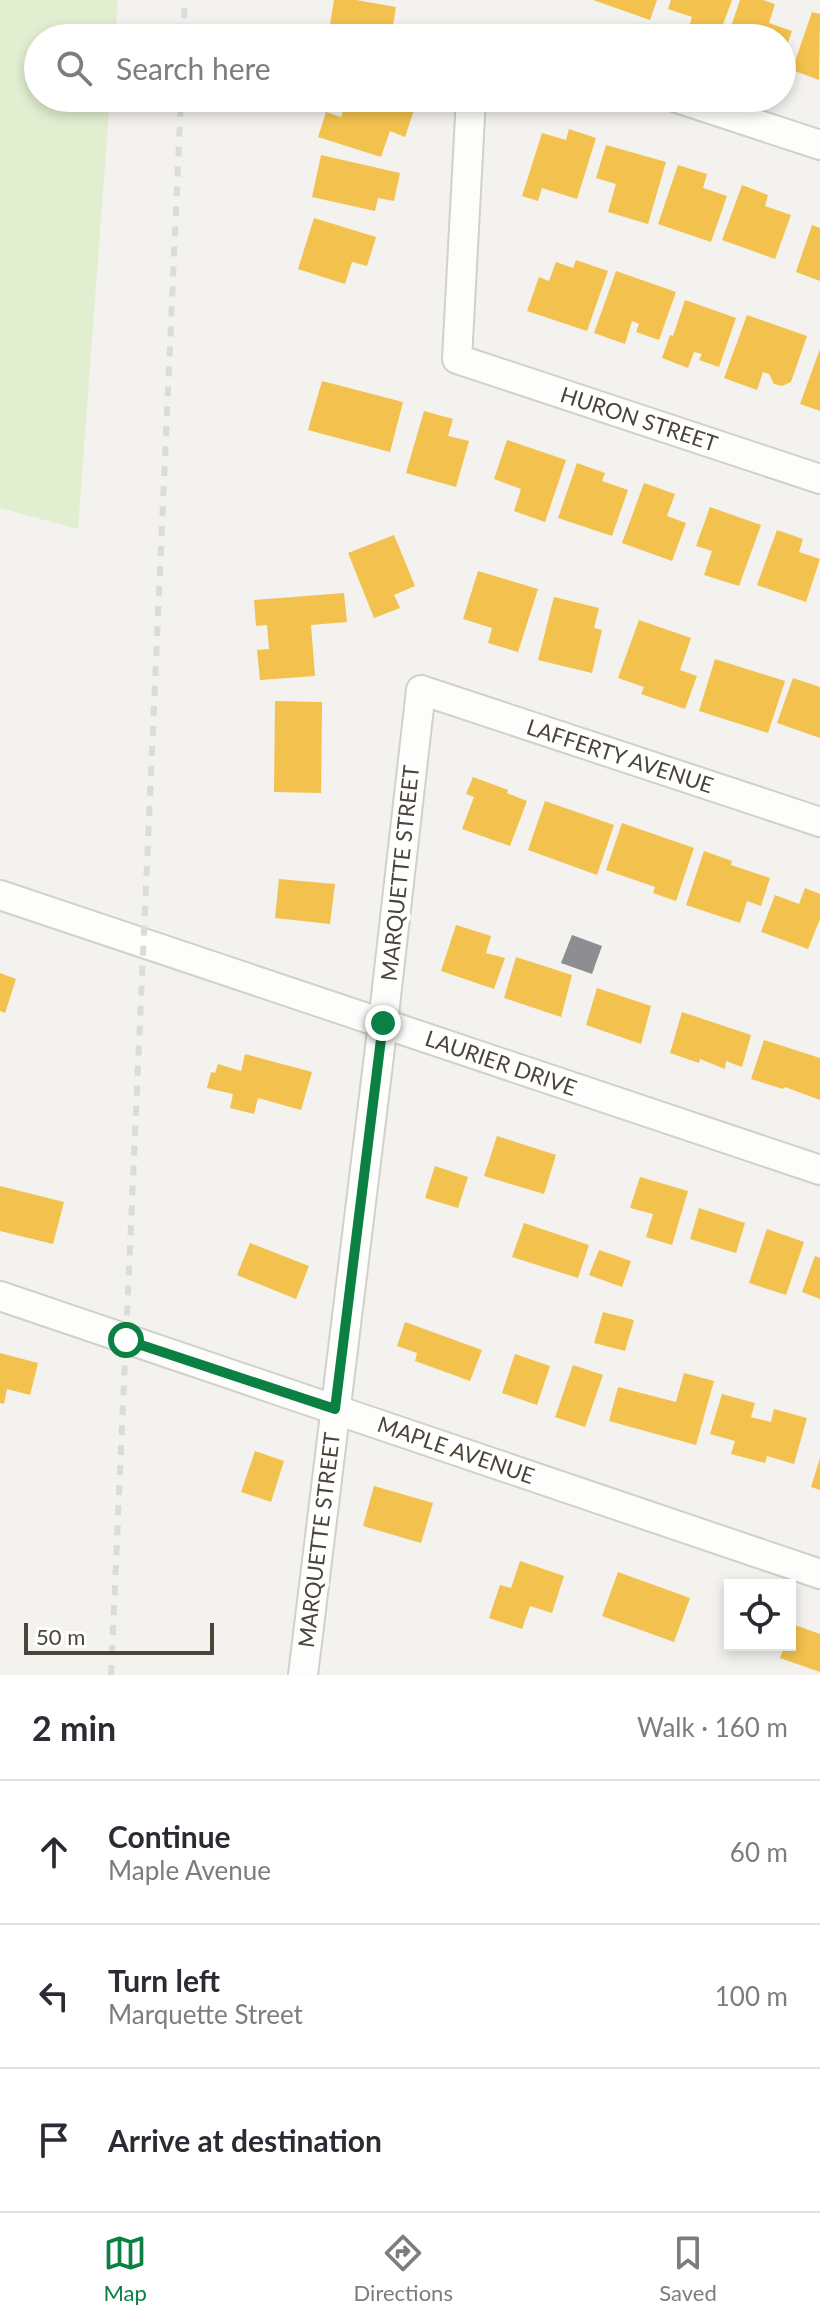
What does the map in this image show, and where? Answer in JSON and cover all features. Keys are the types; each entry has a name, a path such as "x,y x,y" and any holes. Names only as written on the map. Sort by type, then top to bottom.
{"street":[{"name":"HURON STREET","path":"470,112 457,359 820,479"},
{"path":"720,112 820,145"},
{"name":"LAFFERTY AVENUE","path":"421,690 820,822"},
{"name":"MARQUETTE STREET","path":"303,1675 421,690"},
{"name":"LAURIER DRIVE","path":"0,895 820,1170"},
{"name":"MAPLE AVENUE","path":"0,1296 820,1574"}],"green space":[{"path":"0,0 118,0 116,24 24,24 24,112 109,112 78,529 0,508"}],"building: Homes":[{"path":"334,0 356,0 396,7 393,24 330,24"},
{"path":"593,0 657,0 650,20"},
{"path":"671,0 732,0 723,24 690,24 692,17 668,9"},
{"path":"740,0 763,0 775,4 769,23 772,24 732,24"},
{"path":"812,12 820,14 819,80 796,71 796,58"},
{"path":"326,112 341,117 343,112 413,112 405,137 390,131 381,157 318,137"},
{"path":"569,129 596,138 577,199 542,188 538,201 522,196 542,133 566,140"},
{"path":"606,145 666,162 648,224 608,212 616,184 596,178"},
{"path":"321,155 400,173 394,201 378,198 375,211 312,197"},
{"path":"678,165 707,174 703,188 727,196 711,242 658,224"},
{"path":"742,185 768,195 765,206 791,215 775,259 722,240"},
{"path":"314,218 376,237 367,266 352,262 345,284 298,269"},
{"path":"812,225 820,228 820,281 796,272"},
{"path":"576,260 608,271 587,331 527,311 539,277 549,281 556,262 573,268"},
{"path":"616,271 676,292 659,340 636,332 639,324 632,321 625,344 594,333"},
{"path":"685,300 736,318 719,367 699,360 702,354 694,352 688,368 662,358"},
{"path":"747,315 807,336 791,382 782,386 774,384 769,374 763,372 757,390 724,378"},
{"path":"820,349 820,411 800,404"},
{"path":"322,381 403,402 390,452 308,430"},
{"path":"424,411 453,419 448,436 469,441 456,487 406,473"},
{"path":"507,440 566,460 545,522 514,511 521,489 494,479"},
{"path":"577,463 605,473 602,481 628,490 612,536 558,518"},
{"path":"644,483 675,494 667,516 686,523 672,561 622,543"},
{"path":"710,507 761,525 739,586 704,575 712,551 696,546"},
{"path":"777,530 803,539 799,552 820,559 806,602 757,585"},
{"path":"394,535 415,586 394,595 400,608 374,618 348,553"},
{"path":"478,571 538,589 518,652 488,643 492,628 463,619"},
{"path":"344,593 347,622 311,625 315,676 260,680 257,650 269,649 267,625 256,626 254,600"},
{"path":"554,597 599,608 594,628 602,630 592,673 538,660"},
{"path":"639,620 691,638 680,670 697,676 685,709 641,694 644,687 618,678"},
{"path":"715,659 785,681 768,733 699,711"},
{"path":"793,678 820,687 820,738 777,723"},
{"path":"275,701 322,702 321,793 274,792"},
{"path":"473,777 527,801 510,846 462,829 474,797 466,794"},
{"path":"545,801 614,825 597,875 528,850"},
{"path":"622,823 694,848 676,901 653,893 655,887 606,870"},
{"path":"704,851 732,861 731,865 770,878 761,906 747,901 740,923 686,905"},
{"path":"279,879 335,884 330,924 275,918"},
{"path":"805,888 820,894 820,919 808,949 761,932 775,895 799,904"},
{"path":"456,925 491,936 486,953 505,958 494,989 441,971"},
{"path":"516,957 572,975 561,1017 504,998"},
{"path":"0,973 16,979 5,1013 0,1011"},
{"path":"597,988 651,1006 641,1044 586,1025"},
{"path":"682,1012 751,1035 742,1067 726,1061 725,1069 700,1059 699,1063 670,1053"},
{"path":"764,1040 820,1058 820,1100 751,1079"},
{"path":"245,1054 312,1072 301,1110 258,1098 254,1114 230,1108 233,1094 207,1088 211,1072 215,1073 218,1064 241,1071"},
{"path":"497,1136 556,1155 544,1194 484,1176"},
{"path":"435,1166 468,1177 458,1208 425,1198"},
{"path":"640,1177 688,1191 672,1245 646,1237 653,1214 630,1208"},
{"path":"0,1186 64,1202 53,1244 0,1231"},
{"path":"699,1208 745,1223 736,1253 690,1239"},
{"path":"524,1223 589,1245 578,1278 512,1257"},
{"path":"767,1229 804,1242 786,1295 749,1283"},
{"path":"250,1243 309,1266 296,1299 237,1275"},
{"path":"599,1250 631,1261 622,1287 589,1275"},
{"path":"815,1256 820,1258 820,1299 802,1292"},
{"path":"603,1312 634,1320 625,1351 594,1343"},
{"path":"405,1322 482,1350 470,1381 415,1361 417,1353 397,1346"},
{"path":"0,1353 38,1363 30,1395 7,1389 4,1404 0,1403"},
{"path":"515,1354 550,1366 537,1405 502,1393"},
{"path":"573,1365 603,1375 585,1427 555,1417"},
{"path":"684,1373 714,1381 696,1445 609,1421 618,1387 676,1402"},
{"path":"722,1394 755,1403 751,1417 771,1422 774,1409 807,1418 794,1464 767,1456 765,1463 731,1454 735,1441 710,1434"},
{"path":"255,1451 284,1461 271,1502 241,1492"},
{"path":"820,1458 820,1490 811,1487"},
{"path":"374,1486 433,1503 421,1543 363,1526"},
{"path":"520,1561 564,1576 552,1613 530,1606 522,1629 489,1618 500,1585 511,1588"},
{"path":"618,1572 690,1598 674,1642 602,1616"},
{"path":"796,1625 820,1634 820,1672 780,1658 783,1651 796,1651"}],"building: Industry":[{"path":"572,935 602,946 592,974 561,963"}],"railway":[{"path":"184,24 185,0"},
{"path":"111,1675 180,112"}],"route":[{"path":"126,1340 335,1409 383,1023"}]}
